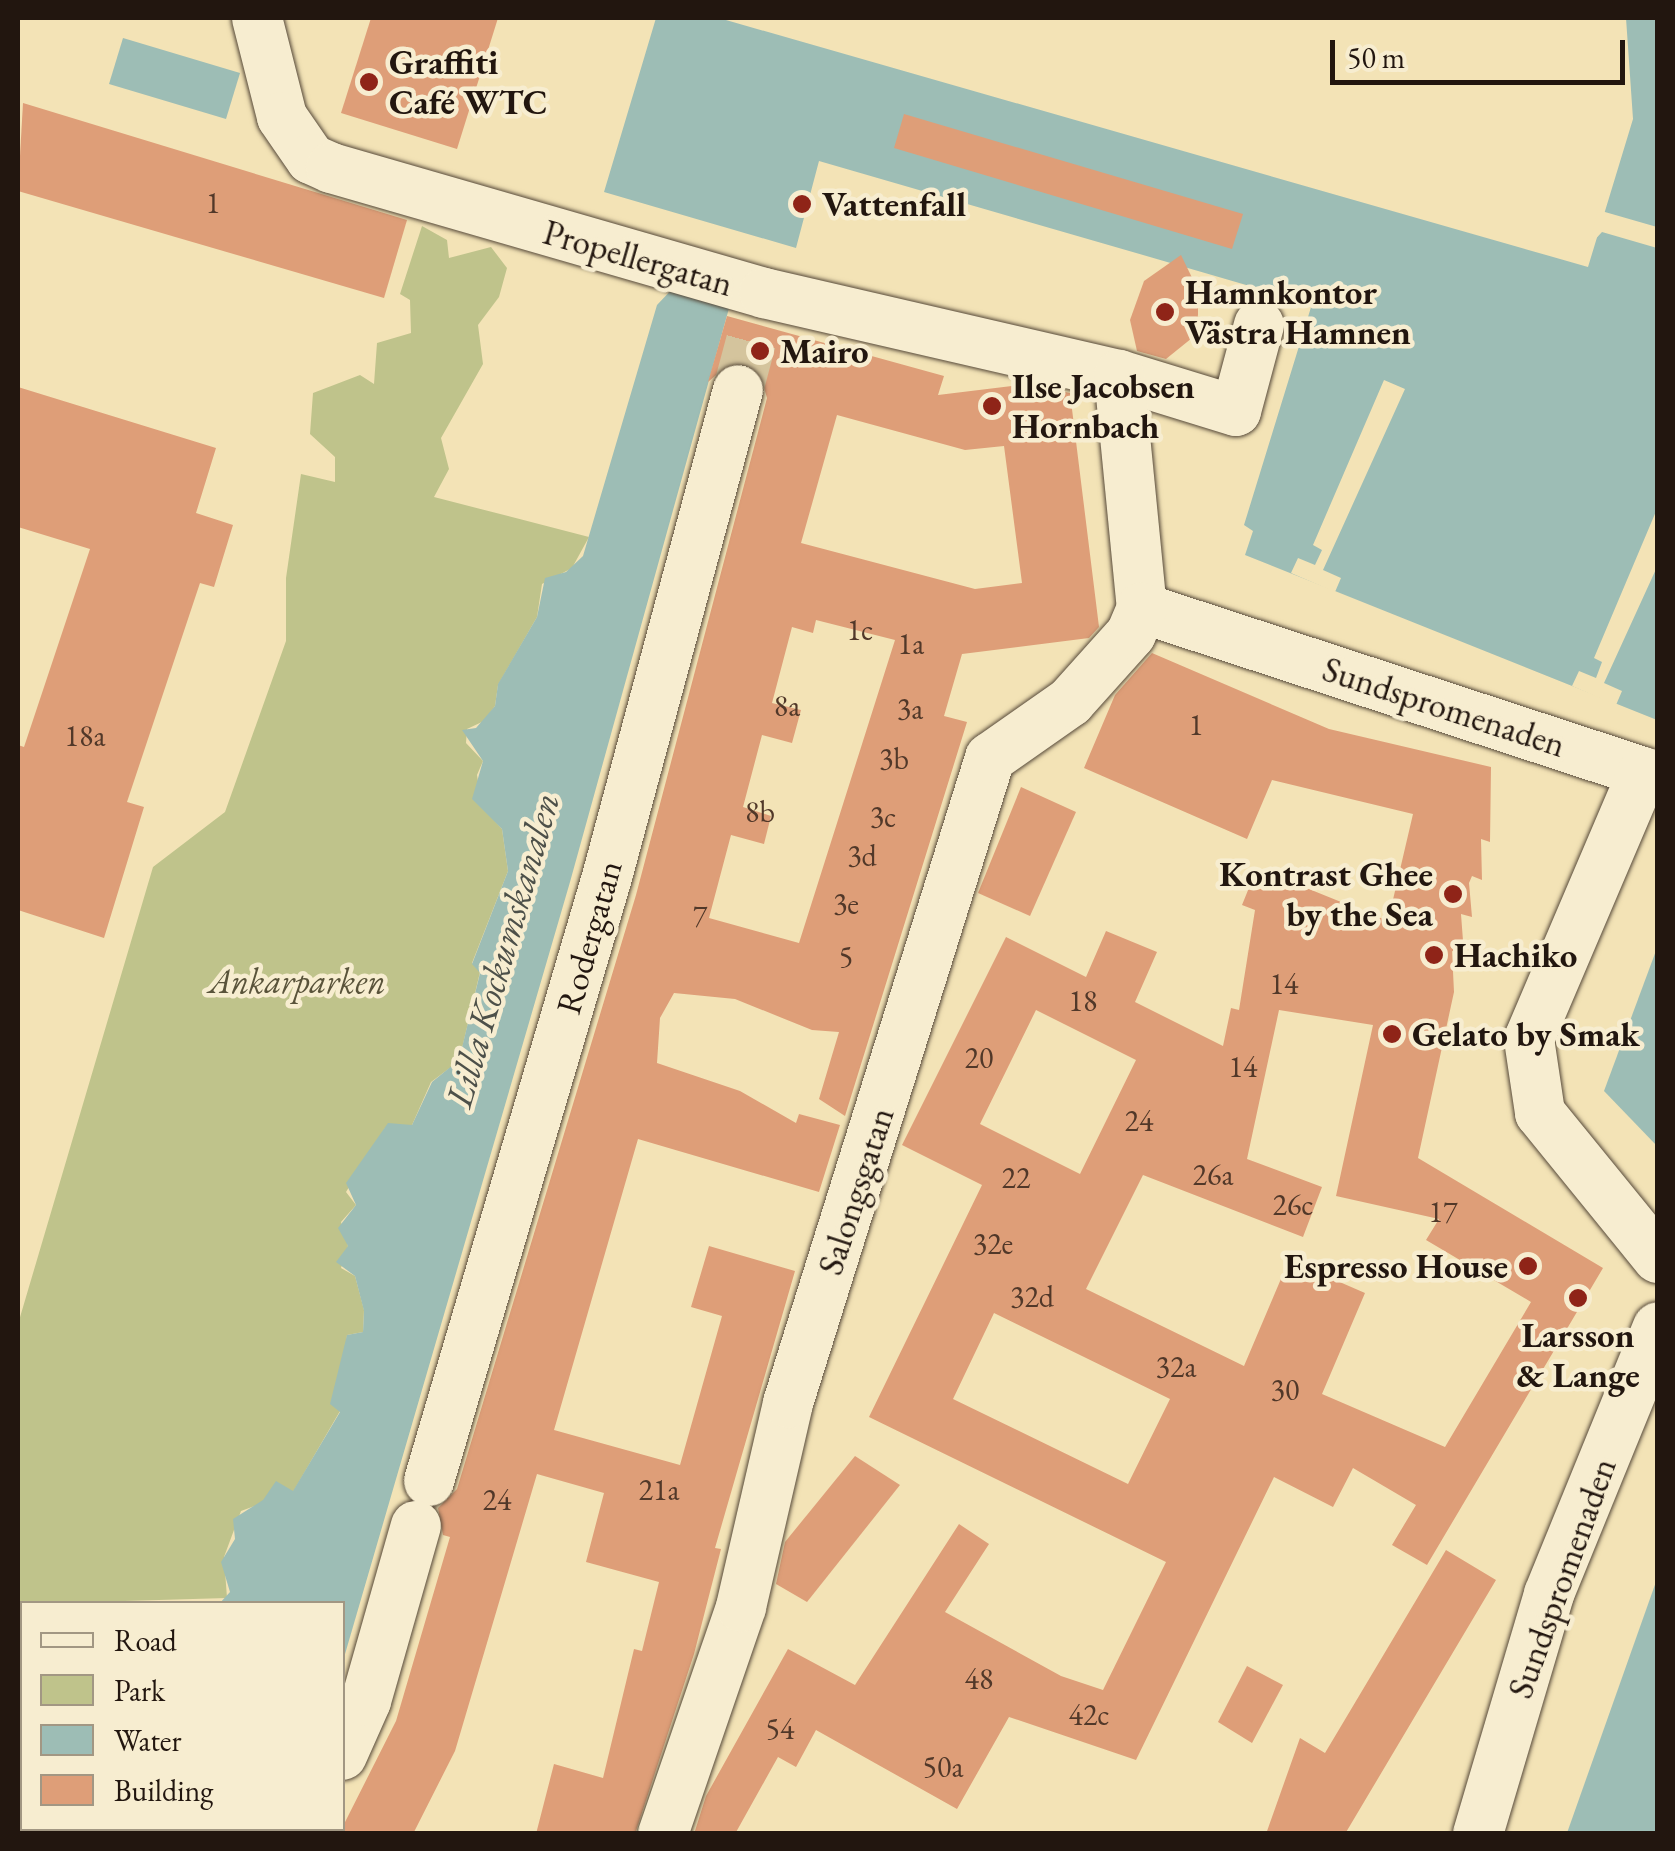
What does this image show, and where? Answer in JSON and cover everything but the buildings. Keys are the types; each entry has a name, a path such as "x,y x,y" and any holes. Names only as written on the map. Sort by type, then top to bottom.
{"street":[{"name":"Propellergatan","path":"257,18 282,117 310,159 760,308 1119,374"},
{"path":"1142,608 1119,374 1236,411 1259,326"},
{"name":"Rodergatan","path":"345,1748 366,1701 608,877 738,390"},
{"name":"Sundspromenaden","path":"1142,608 1644,772 1529,1039 1540,1113 1658,1258"},
{"name":"Salongsgatan","path":"663,1834 741,1607 788,1403 990,758 1070,702 1131,634 1142,608"},
{"name":"Sundspromenaden","path":"1478,1834 1550,1594 1658,1327"}],"green space":[{"name":"Ankarparken","path":"422,226 447,240 449,258 491,247 507,268 499,297 478,325 483,364 441,438 449,469 434,497 589,537 572,568 542,584 537,617 498,685 495,706 484,721 467,729 466,743 483,761 477,775 482,807 502,829 508,871 472,963 480,972 459,1061 431,1082 412,1125 385,1128 346,1192 356,1205 341,1222 348,1246 341,1268 355,1276 364,1310 363,1332 347,1335 340,1411 293,1492 241,1511 224,1557 227,1598 20,1601 20,1831 106,1833 18,1834 18,1324 153,867 225,812 286,641 286,578 301,474 335,482 335,457 310,434 313,393 360,375 374,384 377,343 411,333 410,300 400,294"}],"water":[{"path":"656,18 719,18 1588,267 1633,119 1626,18 1657,18 1657,720 1245,555 1253,531 1244,525 1312,304 819,161 796,248 604,192"},
{"path":"123,38 240,73 226,119 109,84"},
{"name":"Lilla Kockumskanalen","path":"676,285 731,301 570,882 345,1654 345,1601 222,1601 230,1592 221,1562 235,1539 233,1519 263,1500 276,1481 293,1491 340,1412 330,1404 347,1335 363,1332 364,1311 355,1276 336,1262 348,1246 338,1228 356,1205 346,1183 388,1123 412,1125 432,1082 459,1060 480,973 472,964 508,871 502,829 472,799 483,761 462,730 476,728 495,706 498,684 537,617 545,578 566,572 583,556 657,305"},
{"path":"1657,948 1657,1146 1604,1091"},
{"path":"1657,1579 1657,1833 1567,1833 1635,1641"},
{"path":"169,1831 267,1831 265,1834"}],"pier":[{"path":"1598,210 1657,227 1657,248 1602,232 1589,246"},
{"path":"1384,380 1405,389 1323,570 1341,578 1335,592 1291,573 1298,558 1315,565 1322,550 1313,545"},
{"path":"1657,509 1657,567 1604,683 1622,691 1616,705 1572,686 1579,671 1596,678 1602,662 1594,658"}],"tunnel":[{"path":"738,390 756,323"}],"place":[{"name":"Graffiti Café WTC","path":"369,82"},
{"name":"Vattenfall","path":"802,204"},
{"name":"Hamnkontor Västra Hamnen","path":"1165,312"},
{"name":"Mairo","path":"760,351"},
{"name":"Ilse Jacobsen Hornbach","path":"992,406"},
{"name":"Kontrast Ghee by the Sea","path":"1453,894"},
{"name":"Hachiko","path":"1434,955"},
{"name":"Gelato by Smak","path":"1392,1034"},
{"name":"Espresso House","path":"1528,1266"},
{"name":"Larsson & Lange","path":"1578,1298"}]}
